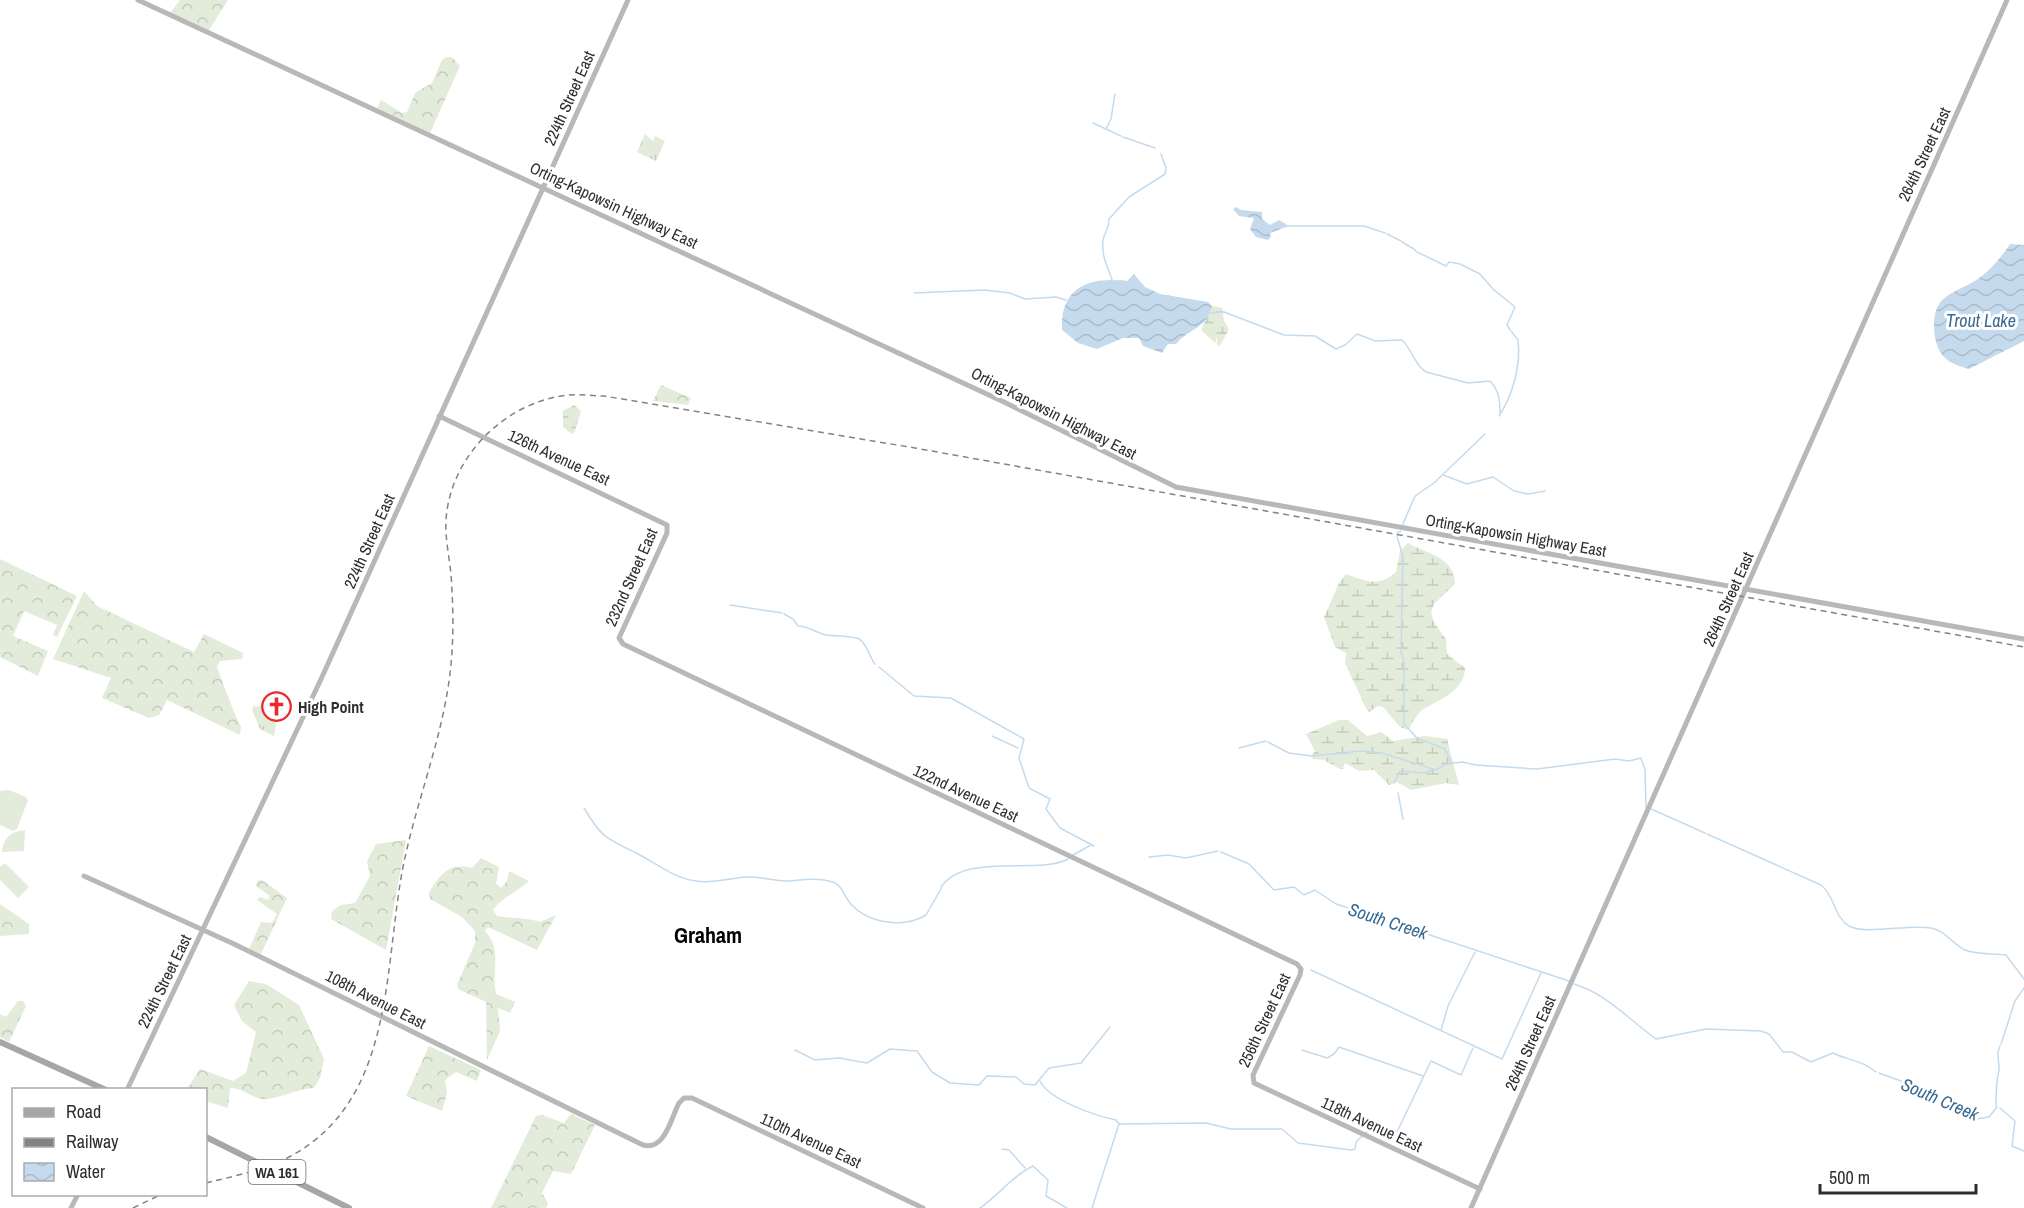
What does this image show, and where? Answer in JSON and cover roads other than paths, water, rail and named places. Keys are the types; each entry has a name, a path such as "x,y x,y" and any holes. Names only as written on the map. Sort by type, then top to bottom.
{"main road":[{"path":"0,1042 104,1088"},
{"name":"WA 161","path":"207,1137 349,1208"}],"street":[{"name":"Orting-Kapowsin Highway East","path":"138,0 1004,402 1176,487 2024,639"},
{"name":"224th Street East","path":"126,1088 321,680 628,0"},
{"name":"264th Street East","path":"1471,1208 2007,0"},
{"name":"126th Avenue East","path":"439,416 667,525"},
{"name":"232nd Street East","path":"620,640 667,533 667,525"},
{"name":"122nd Avenue East","path":"620,640 1297,964 1301,969"},
{"name":"108th Avenue East","path":"84,876 203,930 643,1145 654,1146 661,1140 679,1103 686,1098"},
{"name":"256th Street East","path":"1253,1082 1253,1075 1301,969"},
{"name":"118th Avenue East","path":"1253,1082 1480,1189"},
{"name":"110th Avenue East","path":"686,1098 692,1098 923,1208"}],"water":[{"path":"1236,207 1241,210 1262,212 1262,219 1270,225 1279,220 1289,226 1270,233 1271,237 1268,240 1256,237 1250,229 1254,218 1239,216 1233,209"},
{"name":"Trout Lake","path":"2010,244 2024,245 2024,341 1969,369 1955,364 1944,357 1937,345 1934,320 1938,305 1953,292 1985,273"},
{"path":"1134,274 1145,287 1160,294 1208,302 1212,306 1210,314 1202,324 1176,344 1168,344 1162,353 1143,346 1139,338 1123,338 1097,349 1078,343 1062,330 1066,304 1072,294 1089,283 1101,280 1127,281"}],"waterway":[{"path":"1115,94 1111,119 1106,129 1121,136"},
{"path":"1093,123 1106,129"},
{"path":"1123,137 1155,148"},
{"path":"1113,283 1104,258 1103,247 1109,219 1129,197 1165,174 1166,168 1161,154"},
{"path":"1288,226 1364,226 1385,233"},
{"path":"1387,234 1401,241"},
{"path":"1402,242 1412,248"},
{"path":"1413,248 1416,251"},
{"path":"1417,252 1446,266"},
{"path":"1447,265 1449,262 1460,264 1480,274 1493,289 1515,307 1507,325 1510,330"},
{"path":"914,293 984,290 1010,293 1025,299 1056,297 1066,300"},
{"path":"1209,313 1224,312 1284,335 1315,336 1336,349 1345,345 1357,334 1373,340"},
{"path":"1499,416 1508,399 1517,369 1518,340 1511,331"},
{"path":"1374,341 1402,340 1419,366 1426,372 1468,383 1490,381 1498,396 1500,413"},
{"path":"1402,526 1415,496 1434,483 1485,434"},
{"path":"1443,475 1467,484 1493,477 1514,491 1528,494 1545,491"},
{"path":"1397,533 1401,531"},
{"path":"1397,536 1403,557 1401,652 1404,661 1404,724 1417,738 1445,749 1451,762"},
{"path":"730,605 782,613"},
{"path":"784,614 793,619 798,626 826,635 859,639 875,664"},
{"path":"879,667 914,696 951,698 1024,739 1019,758 1029,788 1050,799 1046,809 1060,828 1094,846"},
{"path":"992,736 1018,748"},
{"path":"1239,748 1266,741"},
{"path":"1268,742 1289,753 1311,756 1362,751 1382,753 1436,770 1446,764 1462,762 1537,769 1641,758 1645,770 1646,807"},
{"path":"1394,783 1400,771 1424,773 1432,770"},
{"path":"1398,793 1403,819"},
{"path":"584,808 606,837 666,870 688,879 702,882 751,877 783,881 827,880 839,886 857,910 875,919 896,923 907,922 926,915 941,889"},
{"path":"1651,809 1705,833"},
{"path":"1707,834 1821,885 1840,917 1849,926 1865,930 1922,927 1936,929 1970,952 2006,955 2024,979"},
{"path":"1073,855 1091,845"},
{"name":"South Creek","path":"1149,857 1168,855 1186,858 1218,851"},
{"name":"South Creek","path":"1221,852 1249,864 1274,890 1294,887 1304,895 1315,890 1336,904 1569,981"},
{"path":"941,887 952,876 967,870 984,867 1039,865 1068,859"},
{"path":"1441,1030 1448,1006 1475,952"},
{"path":"1311,970 1502,1059 1541,973"},
{"name":"South Creek","path":"1574,984 1597,994 1656,1039 1706,1029 1761,1031 1769,1034 1783,1052 1792,1052 1811,1062 1833,1053 1876,1072"},
{"path":"2001,1044 2015,1001 2024,988"},
{"path":"795,1050 815,1060 839,1058 867,1063 890,1049 917,1051 932,1072 950,1083 979,1085 987,1076 1016,1077 1024,1084 1035,1085 1049,1068 1081,1063 1110,1027"},
{"path":"1996,1106 2000,1046"},
{"path":"1302,1050 1327,1058 1339,1047 1423,1076"},
{"path":"1365,1133 1374,1129 1396,1134 1431,1061 1461,1075 1473,1048"},
{"name":"South Creek","path":"1879,1073 1912,1085 1944,1102 1961,1104 1977,1119 1989,1117 1997,1107"},
{"path":"1040,1081 1053,1095 1063,1101 1116,1120 1119,1124 1206,1123 1231,1129 1282,1129 1298,1143 1351,1150 1355,1149 1356,1142 1362,1136"},
{"name":"South Creek","path":"2000,1108 2015,1121 2012,1146 2024,1151"},
{"path":"1092,1208 1119,1124"},
{"path":"1002,1149 1009,1150 1025,1168"},
{"path":"980,1208 1033,1166 1048,1180 1046,1196 1067,1208"}],"railway":[{"path":"207,1183 281,1161 325,1131 350,1100 368,1064 379,1026 387,985 404,862 448,689 453,630 446,526 450,497 458,474 470,454 485,436 503,420 546,399 569,395 604,396 915,448 2024,647"},
{"path":"133,1208 158,1196"}],"place":[{"name":"High Point","path":"277,707"}],"district":[{"name":"Graham","path":"708,935"}]}
